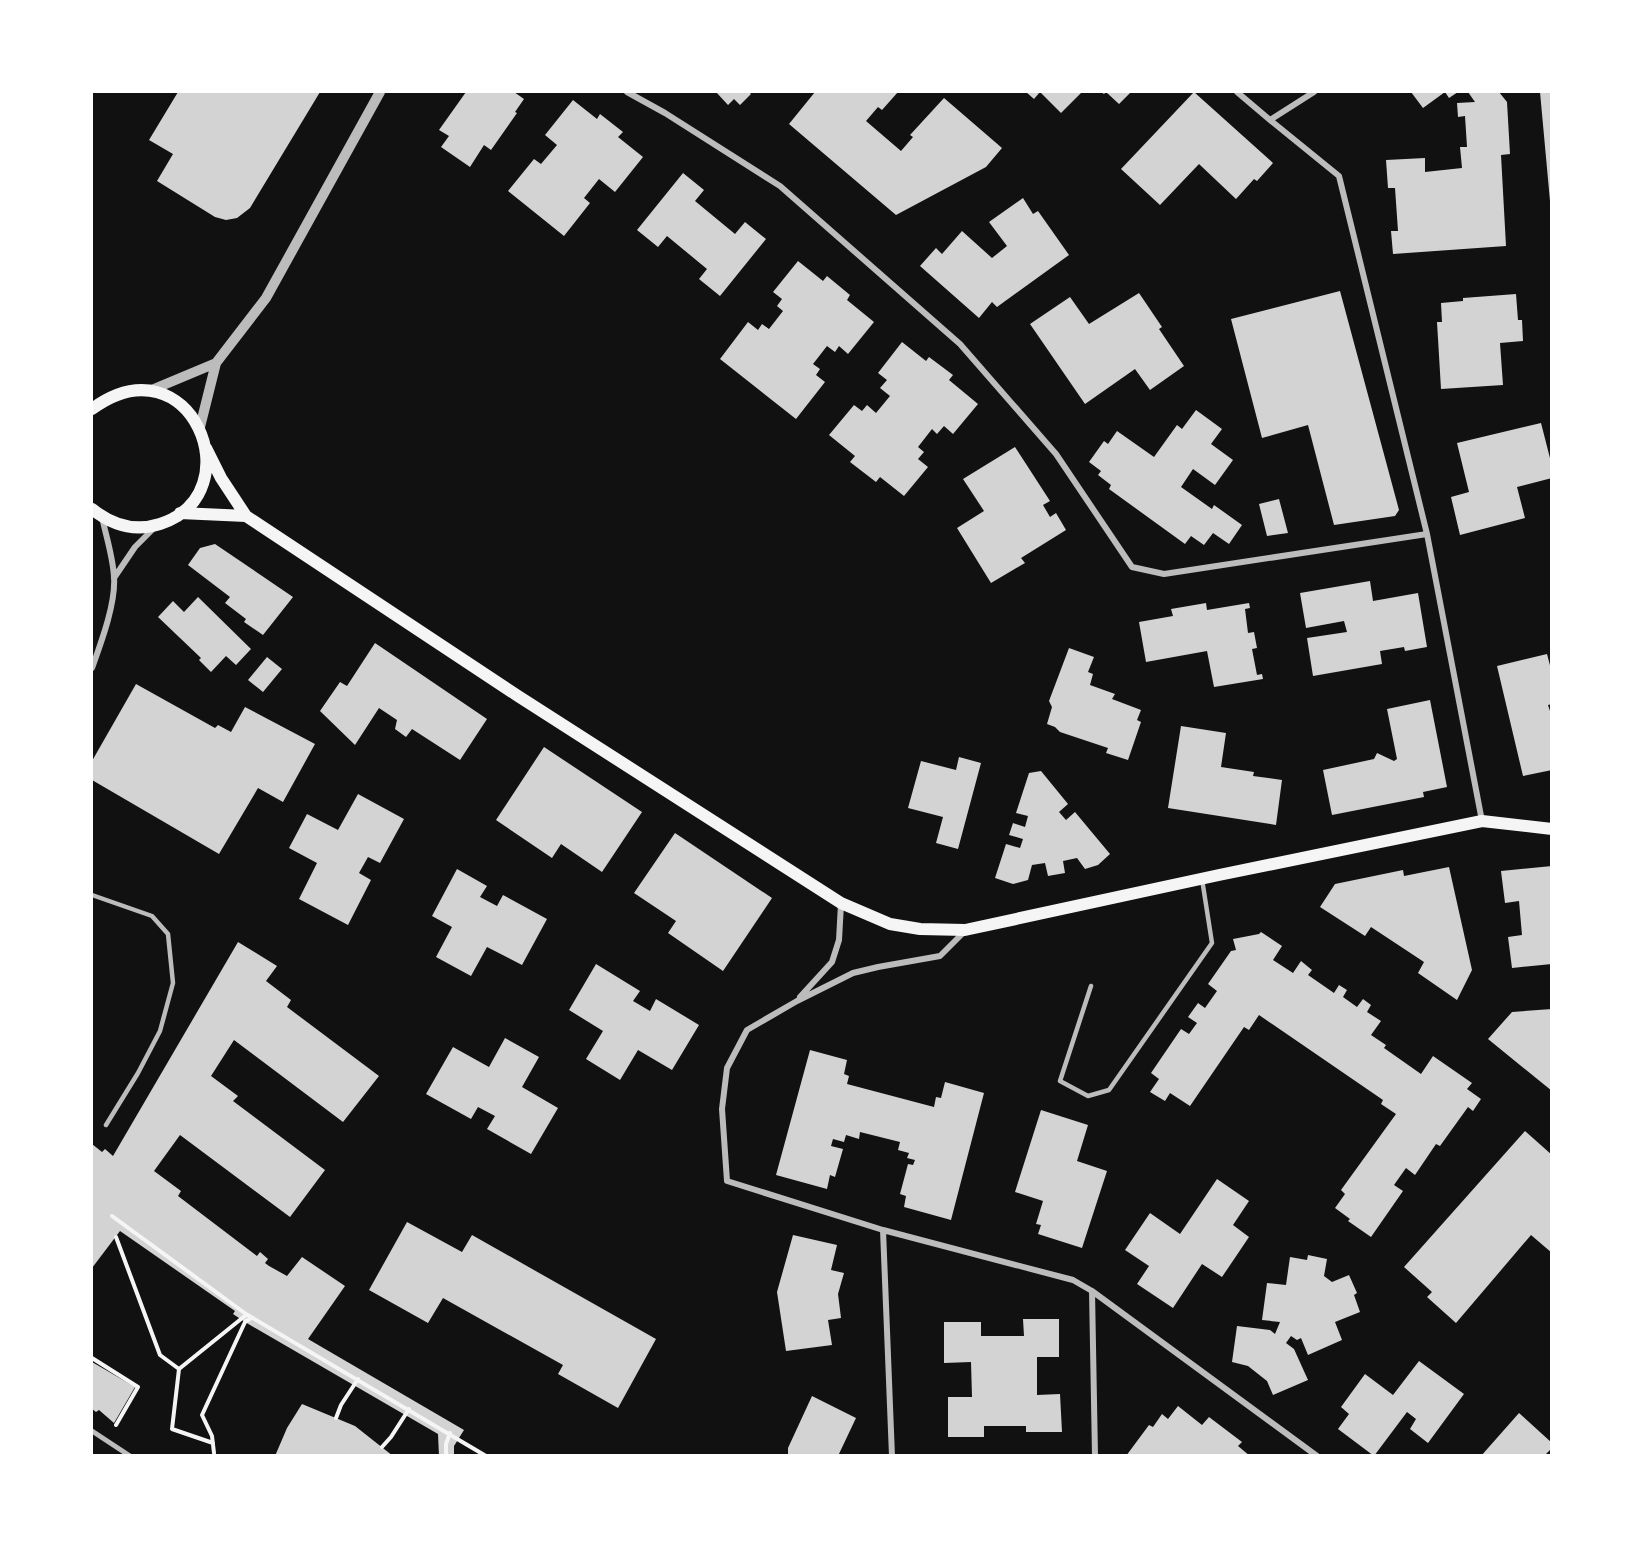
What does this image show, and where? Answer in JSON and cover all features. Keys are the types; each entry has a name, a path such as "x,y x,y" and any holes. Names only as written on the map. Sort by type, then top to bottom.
{"main road":[{"path":"92,409 107,398 127,391 149,391 169,397 187,410 200,427 206,448 221,478 246,516 525,700 841,903 890,924 920,929 965,930 1482,821 1551,829"},
{"path":"97,513 126,527 148,527 169,521 187,508 200,490 206,469 206,448"},
{"path":"180,513 246,516"}],"street":[{"path":"200,427 216,363 266,298 381,92"},
{"path":"627,92 665,113 780,186 960,344 1056,454 1132,567 1164,573 1427,534"},
{"path":"1237,92 1340,176 1427,534 1482,821"},
{"path":"1270,120 1314,92"},
{"path":"149,391 216,363"},
{"path":"92,668 110,609 114,578 97,513"},
{"path":"114,578 135,547 157,525"},
{"path":"797,1000 832,962 839,940 841,903"},
{"path":"965,930 940,956 853,973 797,1000 747,1030 727,1068 722,1110 727,1181 883,1230 1073,1280 1092,1291 1317,1455"},
{"path":"883,1230 892,1455"},
{"path":"1092,1291 1095,1455"},
{"path":"92,1431 130,1455"}],"lane":[{"path":"1091,986 1060,1081 1088,1096 1109,1090 1212,943 1202,879"},
{"path":"92,895 152,916 168,934 173,983 160,1031 138,1073 106,1125"}],"path":[{"path":"112,1216 251,1318 486,1455"},
{"path":"116,1237 160,1355 179,1369"},
{"path":"213,1443 172,1429 179,1369 246,1314"},
{"path":"214,1453 213,1443 202,1415 245,1322 251,1318"},
{"path":"92,1358 138,1387 116,1425"},
{"path":"336,1418 358,1379"},
{"path":"382,1447 392,1437 409,1409"},
{"path":"446,1455 446,1443 450,1433"}],"building":[{"path":"178,92 320,92 250,208 237,218 226,220 215,217 157,181 173,154 149,140"},
{"path":"466,92 514,92 524,99 491,150 484,145 470,167 441,147 449,136 439,130"},
{"path":"716,92 749,92 751,94 740,105 734,99 728,105"},
{"path":"815,92 898,92 882,110 878,107 866,121 901,151 913,137 910,135 944,98 1002,148 986,167 896,215 789,124"},
{"path":"1026,92 1040,92 1034,99"},
{"path":"1040,92 1082,92 1061,113"},
{"path":"1106,92 1131,92 1119,104"},
{"path":"1194,92 1273,163 1236,199 1199,164 1160,205 1121,169"},
{"path":"1411,92 1445,92 1423,108"},
{"path":"1445,92 1458,92 1449,98"},
{"path":"1468,92 1499,92 1507,102 1510,154 1501,155 1506,246 1393,254 1391,231 1398,231 1395,188 1388,188 1386,160 1425,158 1425,172 1462,168 1460,147 1467,147 1465,116 1458,117 1457,103 1475,102"},
{"path":"1540,92 1552,92 1552,201 1550,201"},
{"path":"573,100 597,119 600,114 623,132 618,137 643,157 615,192 599,179 584,198 590,203 564,236 508,191 534,159 541,164 557,145 545,135"},
{"path":"683,173 704,190 695,201 735,234 745,222 766,239 720,296 699,279 707,269 667,236 658,247 637,230"},
{"path":"1023,198 1033,214 1038,211 1069,255 997,307 992,302 979,318 920,266 936,248 942,254 962,231 992,258 1007,246 989,222"},
{"path":"798,261 823,281 827,276 850,295 847,300 874,322 848,354 839,346 835,352 827,346 813,364 820,369 816,375 825,382 796,419 720,359 748,322 758,330 762,324 769,329 783,311 777,306 782,299 773,292"},
{"path":"1340,291 1399,510 1395,516 1334,525 1308,425 1262,438 1231,319"},
{"path":"1139,293 1162,327 1159,329 1184,366 1150,390 1135,369 1085,404 1030,324 1070,297 1089,324"},
{"path":"1516,294 1518,320 1522,320 1523,341 1500,343 1503,385 1441,389 1437,322 1442,322 1441,303 1463,301 1463,298"},
{"path":"902,342 926,361 929,357 953,375 949,380 978,404 953,434 944,426 937,434 932,429 918,447 924,452 918,459 928,467 904,496 880,477 876,482 850,462 855,456 829,435 854,405 862,411 867,405 876,413 890,396 880,388 887,380 878,373"},
{"path":"1196,410 1222,429 1211,444 1233,460 1215,485 1193,469 1181,487 1212,509 1214,505 1242,525 1229,544 1213,533 1204,545 1191,536 1185,544 1109,489 1111,485 1098,475 1101,471 1089,462 1104,441 1108,444 1117,431 1154,457 1177,425 1182,429"},
{"path":"1541,423 1552,466 1552,478 1517,487 1525,518 1460,535 1451,497 1469,492 1457,443"},
{"path":"1015,447 1050,501 1043,505 1050,517 1056,513 1066,530 1021,558 1025,563 991,583 957,528 984,511 963,479"},
{"path":"1279,499 1288,533 1267,536 1259,504"},
{"path":"215,544 293,597 263,635 244,622 246,619 225,603 230,597 188,565 200,548"},
{"path":"1370,581 1373,601 1418,593 1427,647 1405,651 1404,647 1380,651 1382,664 1313,676 1307,638 1347,632 1344,621 1306,628 1300,593"},
{"path":"198,597 251,649 236,665 226,656 211,672 199,660 201,658 158,617 173,601 184,612"},
{"path":"1206,603 1207,610 1249,603 1250,608 1245,609 1248,633 1254,632 1257,648 1252,649 1257,675 1262,674 1263,679 1214,687 1207,651 1146,662 1139,622 1173,616 1171,609"},
{"path":"375,643 487,719 460,760 412,729 406,737 395,729 397,720 379,708 355,745 320,711 340,682 347,686"},
{"path":"1069,648 1094,657 1088,672 1093,674 1090,685 1115,694 1112,699 1141,710 1137,720 1141,722 1128,760 1106,753 1108,748 1060,732 1047,724 1052,707 1049,701"},
{"path":"1547,654 1552,673 1552,704 1548,705 1552,717 1552,770 1523,776 1497,666"},
{"path":"267,657 282,669 263,692 248,680"},
{"path":"136,684 215,728 218,725 231,732 245,707 315,744 283,802 258,788 219,854 92,780 92,761"},
{"path":"1430,700 1447,787 1423,792 1424,797 1332,815 1323,770 1374,759 1377,753 1394,761 1397,759 1387,709"},
{"path":"1181,726 1226,733 1221,767 1254,772 1253,776 1282,780 1276,825 1168,808"},
{"path":"544,747 642,812 602,872 561,844 552,858 496,820"},
{"path":"959,757 981,763 958,849 936,843 943,817 908,808 921,761 956,770"},
{"path":"1041,771 1068,804 1059,812 1066,820 1075,812 1110,854 1098,865 1085,869 1077,858 1063,861 1065,873 1048,876 1045,863 1032,865 1028,880 1013,884 995,878 1006,844 1020,848 1023,839 1009,835 1013,823 1025,827 1028,816 1016,813 1029,773"},
{"path":"358,794 404,819 380,863 368,857 359,873 371,880 348,925 299,899 317,863 289,848 307,814 338,830"},
{"path":"675,833 772,898 723,971 668,933 676,921 634,893"},
{"path":"1552,866 1552,964 1512,968 1508,937 1522,935 1519,901 1505,903 1501,871"},
{"path":"1449,867 1472,970 1457,1000 1418,973 1424,962 1371,927 1365,936 1320,907 1335,884 1403,870 1404,876"},
{"path":"457,869 487,886 480,897 497,906 503,895 547,919 522,965 487,947 471,976 436,957 452,927 432,916"},
{"path":"1261,932 1282,946 1273,960 1293,973 1301,961 1312,970 1308,975 1334,993 1339,985 1347,990 1343,997 1357,1007 1363,999 1371,1005 1367,1012 1381,1021 1371,1035 1386,1045 1384,1048 1421,1074 1433,1056 1472,1083 1467,1089 1481,1099 1473,1111 1468,1107 1440,1146 1436,1144 1415,1175 1406,1168 1394,1185 1403,1191 1371,1237 1348,1221 1350,1219 1335,1208 1345,1194 1341,1190 1396,1114 1381,1104 1383,1100 1259,1015 1249,1030 1244,1027 1190,1106 1170,1093 1165,1101 1150,1092 1159,1079 1151,1073 1181,1029 1189,1034 1197,1023 1188,1017 1198,1003 1205,1008 1217,991 1208,984 1231,951 1236,950 1233,939"},
{"path":"238,942 277,966 266,981 291,1000 287,1007 379,1076 343,1122 234,1040 211,1076 238,1096 233,1101 325,1170 290,1217 180,1135 154,1171 181,1191 178,1196 257,1256 260,1252 268,1259 265,1263 269,1266 287,1276 302,1257 345,1286 308,1339 464,1430 454,1446 454,1456 439,1456 438,1434 245,1322 233,1314 235,1311 120,1231 92,1268 92,1144 102,1152 105,1149 113,1156"},
{"path":"596,964 640,991 633,1001 650,1011 656,999 699,1025 672,1070 638,1050 620,1080 586,1059 603,1031 569,1010"},
{"path":"1552,1009 1552,1091 1488,1039 1512,1012"},
{"path":"505,1038 539,1057 522,1087 558,1108 531,1154 487,1129 495,1116 478,1107 471,1119 426,1094 453,1047 489,1067"},
{"path":"810,1050 847,1060 844,1074 849,1076 847,1084 934,1107 936,1097 941,1098 945,1082 984,1093 951,1220 904,1207 906,1196 900,1194 908,1164 913,1165 915,1160 907,1158 909,1153 898,1150 900,1142 860,1132 859,1139 846,1135 844,1142 833,1139 831,1146 843,1149 835,1177 830,1175 827,1189 776,1175"},
{"path":"1041,1110 1088,1125 1077,1161 1107,1171 1082,1248 1038,1234 1041,1225 1036,1224 1043,1201 1015,1192"},
{"path":"1525,1131 1552,1155 1552,1253 1531,1235 1456,1323 1427,1297 1432,1292 1404,1267"},
{"path":"1217,1179 1249,1201 1233,1225 1249,1237 1222,1277 1202,1264 1173,1308 1137,1284 1149,1266 1125,1250 1150,1213 1180,1234"},
{"path":"407,1222 462,1252 472,1235 656,1339 618,1408 558,1374 563,1365 443,1298 428,1323 369,1290"},
{"path":"793,1235 837,1245 831,1270 844,1273 838,1294 841,1318 828,1320 832,1345 786,1351 777,1292"},
{"path":"1308,1255 1327,1259 1324,1276 1332,1282 1349,1275 1357,1293 1354,1295 1360,1312 1335,1322 1342,1340 1308,1355 1301,1338 1297,1340 1291,1336 1286,1343 1294,1349 1308,1380 1273,1395 1267,1381 1248,1366 1232,1362 1237,1326 1270,1330 1275,1334 1280,1322 1262,1320 1267,1283 1286,1285 1290,1257 1307,1260"},
{"path":"1023,1319 1059,1319 1059,1357 1037,1357 1037,1395 1060,1394 1062,1432 1026,1432 1026,1426 984,1426 984,1437 948,1437 948,1397 972,1397 971,1362 944,1363 944,1322 981,1322 981,1336 1024,1336"},
{"path":"1419,1361 1464,1394 1428,1443 1410,1429 1416,1419 1407,1412 1374,1456 1338,1429 1349,1414 1341,1407 1365,1374 1393,1395"},
{"path":"92,1362 135,1387 114,1423 99,1410 96,1412 92,1409"},
{"path":"812,1396 856,1418 838,1456 788,1456 788,1448"},
{"path":"302,1404 355,1426 393,1456 275,1456 287,1428"},
{"path":"1178,1406 1202,1425 1209,1417 1242,1442 1238,1446 1250,1456 1126,1456 1149,1425 1153,1427 1162,1414 1168,1419"},
{"path":"1519,1413 1552,1443 1552,1448 1544,1456 1481,1456"}]}
